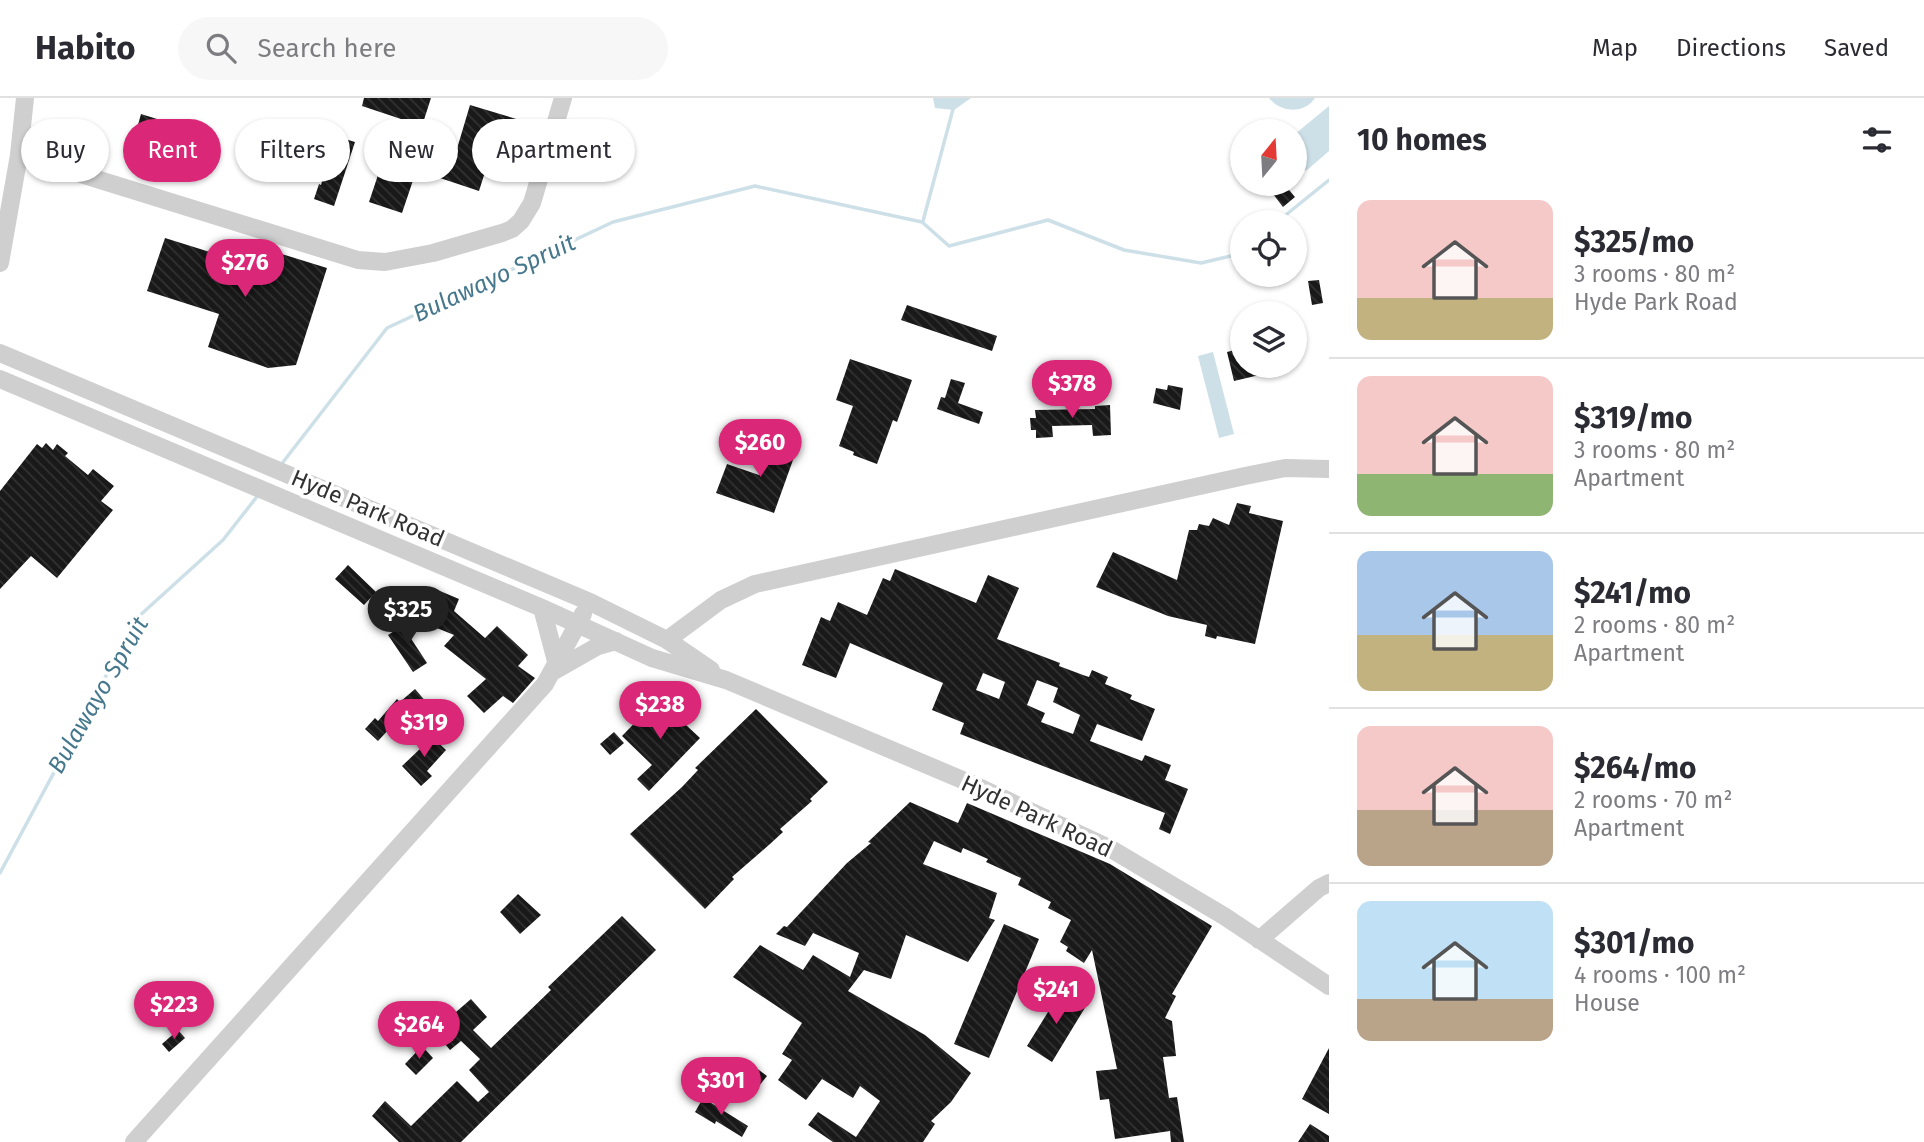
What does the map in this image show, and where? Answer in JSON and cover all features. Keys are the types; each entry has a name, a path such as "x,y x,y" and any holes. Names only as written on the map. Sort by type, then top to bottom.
{"street":[{"path":"0,263 19,155 25,98"},
{"path":"19,155 358,260 385,262 433,253 512,229 527,213 532,203 563,98"},
{"name":"Hyde Park Road","path":"0,354 590,602 667,640 726,680"},
{"name":"Hyde Park Road","path":"0,379 542,608 652,658 726,680 972,784 1111,849 1224,916 1329,986"},
{"path":"667,640 721,600 755,584 1245,476 1285,468 1329,469"},
{"path":"488,585 497,562"},
{"path":"134,1142 545,684 590,602"},
{"path":"542,608 555,668"},
{"path":"555,668 598,646 616,641"},
{"path":"1259,940 1319,888 1329,883"}],"shaded area":[{"path":"933,98 971,98 954,110 935,108"},
{"path":"1269,98 1315,98 1305,107 1292,110 1279,106"},
{"path":"1329,106 1329,151 1307,170 1307,124"},
{"path":"1213,352 1234,434 1219,438 1198,356"}],"building":[{"path":"364,98 431,98 424,119 401,119 362,106"},
{"path":"470,105 516,119 472,119 472,182 482,182 479,191 452,182 458,182 458,145"},
{"path":"141,114 157,119 140,119"},
{"path":"350,140 355,142 350,157"},
{"path":"322,182 342,182 334,206 314,199 319,184"},
{"path":"376,182 412,182 402,213 369,202"},
{"path":"1275,196 1294,196 1295,197 1283,207"},
{"path":"165,238 213,253 211,261 234,268 243,242 327,268 296,365 268,368 208,347 219,314 147,291"},
{"path":"1319,280 1323,303 1312,305 1308,281"},
{"path":"907,305 997,336 992,351 901,320"},
{"path":"850,359 912,380 897,422 893,420 877,464 853,455 854,452 839,446 853,406 836,400"},
{"path":"951,379 965,383 958,403 983,412 979,424 937,409 941,397 945,398"},
{"path":"1168,385 1183,388 1180,410 1153,403 1156,388 1167,390"},
{"path":"1110,405 1111,435 1093,436 1092,425 1052,426 1053,437 1036,438 1036,430 1031,430 1030,418 1036,418 1035,410 1095,409 1095,406"},
{"path":"773,438 798,446 774,513 716,493 727,464 759,475"},
{"path":"46,443 53,450 57,444 68,453 65,456 88,475 93,469 114,486 101,501 113,510 57,578 31,556 0,589 0,491 37,444 42,448"},
{"path":"1237,503 1251,506 1249,513 1283,521 1255,644 1205,636 1207,625 1168,616 1096,587 1113,552 1177,580 1189,530 1197,530 1199,524 1209,526 1213,518 1229,525"},
{"path":"348,565 376,592 364,605 335,579"},
{"path":"895,569 976,603 988,575 1019,588 997,639 1060,663 1059,666 1083,675 1089,677 1092,670 1108,677 1105,684 1132,695 1130,699 1155,709 1142,741 1097,724 1090,741 1142,761 1145,755 1171,765 1165,780 1188,789 1170,834 1159,829 1165,813 960,734 964,723 932,710 943,683 850,643 836,678 802,665 821,617 830,621 838,602 867,615 883,578 890,581","holes":["983,673 1005,682 999,699 976,690","1037,680 1058,688 1053,702 1080,715 1073,734 1041,722 1045,713 1027,705"]},
{"path":"440,591 459,599 454,611 485,638 497,626 528,655 518,666 535,678 513,703 503,696 484,713 467,696 486,679 444,646 454,635 427,624"},
{"path":"411,620 417,628 408,634 427,663 413,672 388,635"},
{"path":"415,689 427,703 416,712 415,709 393,729 391,727 378,741 365,729 375,718 378,721 397,699 400,702"},
{"path":"658,699 700,738 649,791 637,779 652,765 622,736"},
{"path":"756,709 828,782 810,799 812,801 780,829 783,832 732,877 734,879 705,909 630,834 682,787 698,770 695,768"},
{"path":"427,732 446,750 427,771 432,776 421,786 402,766 422,747 417,743"},
{"path":"614,732 624,743 610,755 600,744"},
{"path":"910,802 958,823 967,803 1110,864 1212,926 1172,994 1176,996 1165,1018 1172,1021 1176,1056 1163,1057 1169,1098 1177,1097 1184,1142 1171,1142 1170,1131 1115,1139 1109,1099 1100,1100 1096,1071 1117,1069 1092,950 1084,963 1066,951 1068,947 1060,942 1071,920 1048,908 1051,902 1018,885 1021,878 963,848 961,853 934,841 923,864 997,893 989,918 995,920 968,962 906,935 891,979 864,970 848,991 925,1035 971,1073 951,1102 931,1121 935,1124 923,1142 833,1142 808,1125 818,1112 856,1137 880,1101 860,1086 853,1098 822,1079 806,1100 778,1080 792,1060 782,1054 802,1023 733,977 760,945 803,970 813,955 850,977 859,953 813,933 805,946 776,934 784,926 787,927 847,863 871,843 868,842"},
{"path":"518,894 541,915 520,934 500,912"},
{"path":"622,916 656,950 461,1142 399,1142 372,1116 385,1101 411,1126 457,1081 478,1102 489,1092 469,1070 480,1059 461,1041 450,1050 434,1031 471,999 487,1017 473,1030 491,1048 551,990 548,987"},
{"path":"1004,924 1039,939 989,1058 954,1044"},
{"path":"1061,991 1086,1006 1052,1062 1027,1046"},
{"path":"178,1030 185,1038 169,1052 162,1044"},
{"path":"422,1046 433,1058 416,1075 405,1064"},
{"path":"1329,1048 1329,1114 1302,1099"},
{"path":"744,1059 767,1076 755,1091 732,1074"},
{"path":"703,1098 748,1126 742,1137 695,1112"},
{"path":"1310,1124 1329,1136 1329,1142 1298,1142"}],"waterway":[{"path":"923,221 956,98"},
{"name":"Bulawayo Spruit","path":"1292,210 1329,180"},
{"name":"Bulawayo Spruit","path":"280,466 387,328 613,222 755,186 922,222 949,246 1048,220 1124,250 1201,263 1230,256"},
{"name":"Bulawayo Spruit","path":"0,873 137,618 223,540 259,494"}]}
